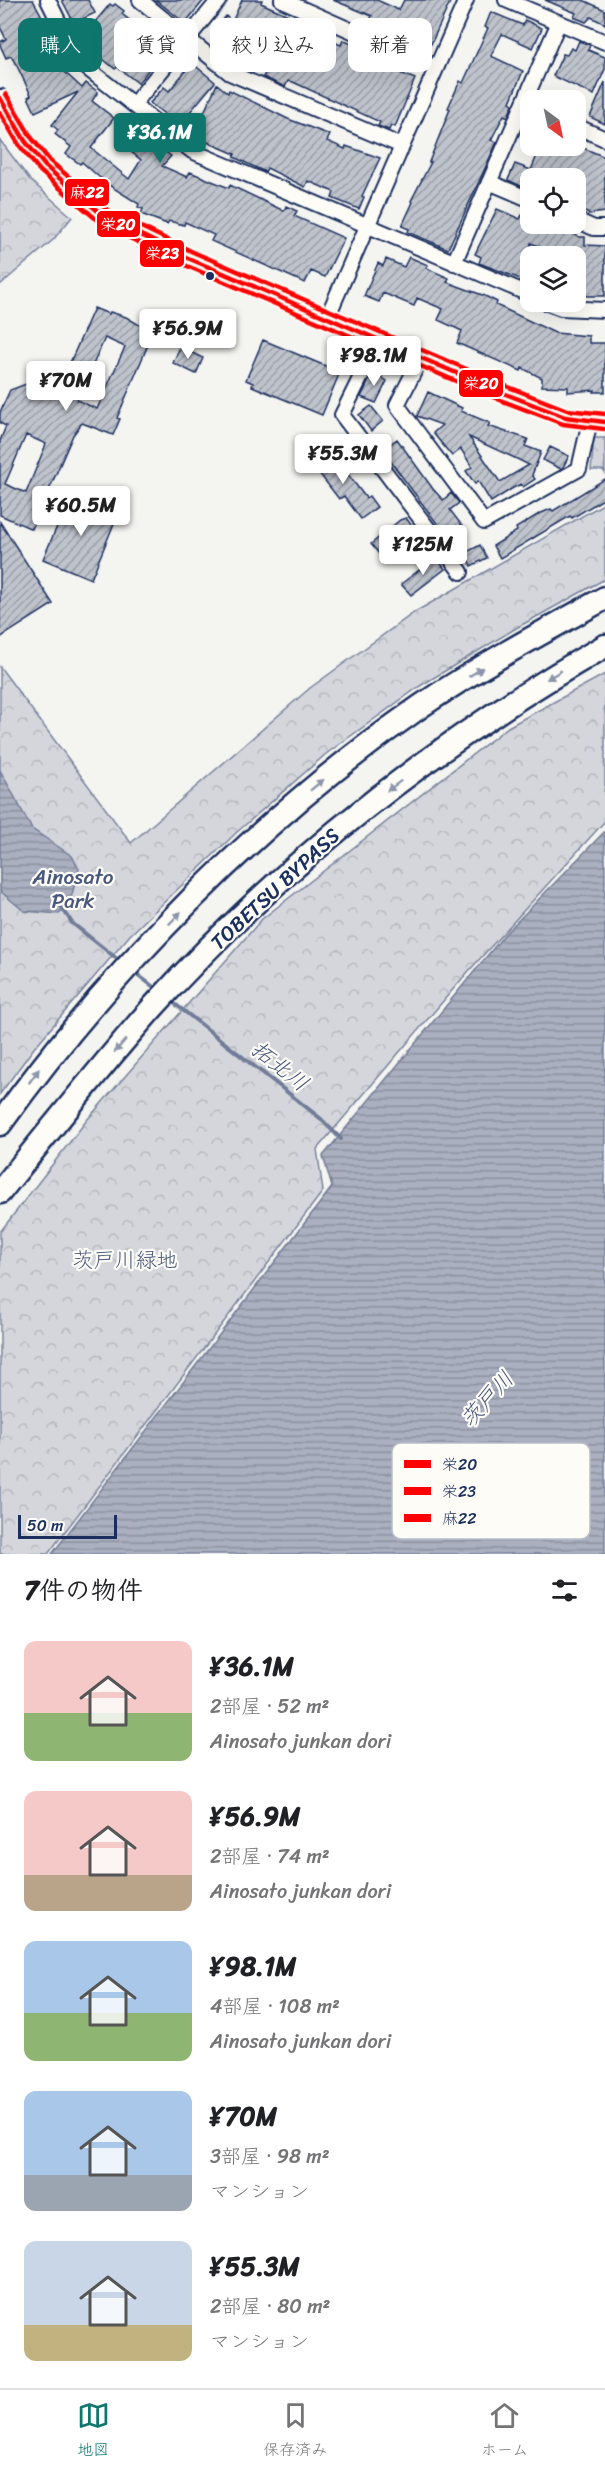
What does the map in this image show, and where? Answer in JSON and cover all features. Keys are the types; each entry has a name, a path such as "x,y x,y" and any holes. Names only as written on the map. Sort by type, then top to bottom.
{"highway":[{"path":"0,1124 42,1065 128,966 193,898 287,810 422,706 534,636 605,598"},
{"name":"TOBETSU BYPASS","path":"0,1192 85,1085 164,996 226,932 314,850 376,799 439,752 550,677 605,645"}],"street":[{"path":"48,0 78,61 192,151 520,290"},
{"path":"140,0 163,18"},
{"path":"198,26 219,0"},
{"path":"282,0 436,68"},
{"path":"327,318 466,0"},
{"path":"506,0 605,42"},
{"path":"533,90 559,22"},
{"path":"198,46 230,73 402,146"},
{"path":"134,104 160,72"},
{"path":"0,98 25,141 45,166 106,218 190,259 421,358 565,417 597,422 579,469 484,522 397,405 421,358"},
{"path":"454,262 489,182 520,120"},
{"path":"586,130 605,139"},
{"path":"489,182 520,195"},
{"path":"586,224 594,228 605,228"},
{"path":"586,309 605,310"},
{"path":"380,340 342,415 461,572"}],"green space":[{"path":"0,140 30,180 72,217 53,240 0,285"},
{"path":"594,438 605,438 605,473 603,470 591,470"},
{"name":"Ainosato Park","path":"605,503 605,579 518,627 420,686 326,754 236,833 130,935 34,1048 0,1094 0,667 131,843 310,688 415,612"},
{"name":"茨戸川緑地","path":"605,674 605,821 467,973 317,1149 323,1191 48,1554 0,1554 0,1232 87,1120 262,919 508,727"}],"water":[{"path":"0,770 32,829 72,856 79,869 69,905 59,914 24,911 0,891"},
{"name":"茨戸川","path":"605,831 605,1554 52,1554 332,1187 323,1156 505,934"}],"building":[{"path":"0,0 33,0 43,18 18,18 18,68 11,56 6,58 0,45 0,42 6,39 0,27"},
{"path":"62,0 88,0 95,13 84,18 71,18"},
{"path":"156,0 204,0 189,18 179,18"},
{"path":"242,0 262,0 261,3 288,15 287,18 234,18"},
{"path":"333,0 377,0 399,10 404,0 451,0 432,42 432,18 371,18 372,16"},
{"path":"545,0 583,0 605,10 605,24 591,17 586,22 574,17 576,13"},
{"path":"110,4 113,6 115,4 124,11 122,14 127,18 114,18 114,68 102,58 102,18 98,18"},
{"path":"491,12 523,25 525,20 542,28 533,48 502,34 491,56 523,71 510,102 513,104 508,117 504,115 491,140 497,142 448,249 408,232 409,229 402,226 413,202 411,201 431,162 429,162 450,109 448,108 460,81 463,83 488,28 485,27"},
{"path":"343,40 348,42 348,72 398,72 415,79 395,127 391,125 389,130 378,126 380,122 293,82 288,81 285,87 263,77 266,72 336,72 336,43 341,45"},
{"path":"579,41 590,45 588,50 605,57 605,69 594,95 553,76 563,54 567,55 571,48 575,50"},
{"path":"198,68 215,82 179,125 150,103 164,87 169,91 185,72 198,72"},
{"path":"20,72 65,72 82,88 86,83 98,92 92,101 114,118 91,148 129,179 141,160 121,144 132,130 135,133 137,131 171,156 162,166 187,177 190,172 229,188 230,185 284,211 286,206 297,211 294,216 344,238 325,277 311,271 305,283 211,241 214,235 185,222 184,225 169,221 167,224 141,214 143,209 138,207 139,204 107,184 82,162 80,164 66,154 71,147 55,134 58,130 52,125 78,92 35,112 28,97 31,95"},
{"path":"124,72 147,72 138,83"},
{"path":"605,82 605,124 590,117"},
{"path":"217,84 228,93 229,90 288,119 330,135 327,141 345,149 346,146 380,158 362,196 364,197 359,209 332,198 334,192 308,181 305,187 267,168 265,172 234,157 235,154 193,136"},
{"path":"586,149 605,157 605,212 586,213 586,168 532,168 537,156 586,156"},
{"path":"515,164 526,168 520,168 520,186 508,180"},
{"path":"497,209 520,219 520,234 573,234 585,237 585,245 605,246 605,296 586,296 586,246 538,246 531,243 531,246 520,246 520,279 479,263 481,257 475,254"},
{"path":"409,257 428,265 426,268 449,278 447,282 485,296 497,302 496,305 555,333 589,336 589,343 605,343 605,392 594,392 595,390 568,392 568,387 542,386 542,378 457,343 462,331 438,320 443,309 417,298 414,306 383,293 379,302 364,296 378,263 383,266 386,259 404,267"},
{"path":"94,308 126,317 153,333 117,418 120,419 113,435 82,423 73,435 32,529 0,515 0,441 6,426 0,423 0,412 10,390 26,384 55,397","holes":["105,338 125,347 97,409 77,400","26,435 46,444 26,493 5,484"]},
{"path":"263,340 340,372 322,415 252,386 253,383 246,380"},
{"path":"180,347 203,358 196,374 173,363"},
{"path":"375,368 381,371 379,376 387,381 376,403 361,397"},
{"path":"428,392 462,408 461,411 490,423 488,426 528,439 525,446 541,452 532,475 535,479 523,487 521,484 513,488 491,502 478,481 475,484 466,471 472,467 461,449 452,456 433,433 442,425 417,416","holes":["469,437 529,465 500,482"]},
{"path":"371,406 383,421 371,431 359,415"},
{"path":"397,439 443,500 451,493 459,503 450,510 463,527 448,538 382,450"},
{"path":"550,447 569,456 561,469 543,460"},
{"path":"330,451 366,498 369,496 377,507 361,519 344,496 339,499 312,464"},
{"path":"605,479 605,498 500,558 493,546 517,531 516,528 539,514 551,509 553,511"},
{"path":"71,494 118,514 91,579 43,559"},
{"path":"406,518 415,530 380,555 371,544 400,520"},
{"path":"0,522 53,604 0,638"},
{"path":"480,545 487,558 471,566 465,553"},
{"path":"436,557 445,569 411,595 401,584"}],"waterway":[{"name":"拓北川","path":"61,906 72,923 121,962"},
{"name":"拓北川","path":"134,972 159,991"},
{"name":"拓北川","path":"170,1000 320,1118 341,1139"}],"transit line":[{"name":"麻22","path":"6,94 31,137 50,161 110,212 193,252 506,386 567,410 605,414"},
{"name":"栄20","path":"0,98 25,141 45,166 106,218 190,259 503,393 565,417 605,422"},
{"name":"栄23","path":"0,113 19,145 40,171 103,225 187,266 500,400 563,424 604,429"}]}
